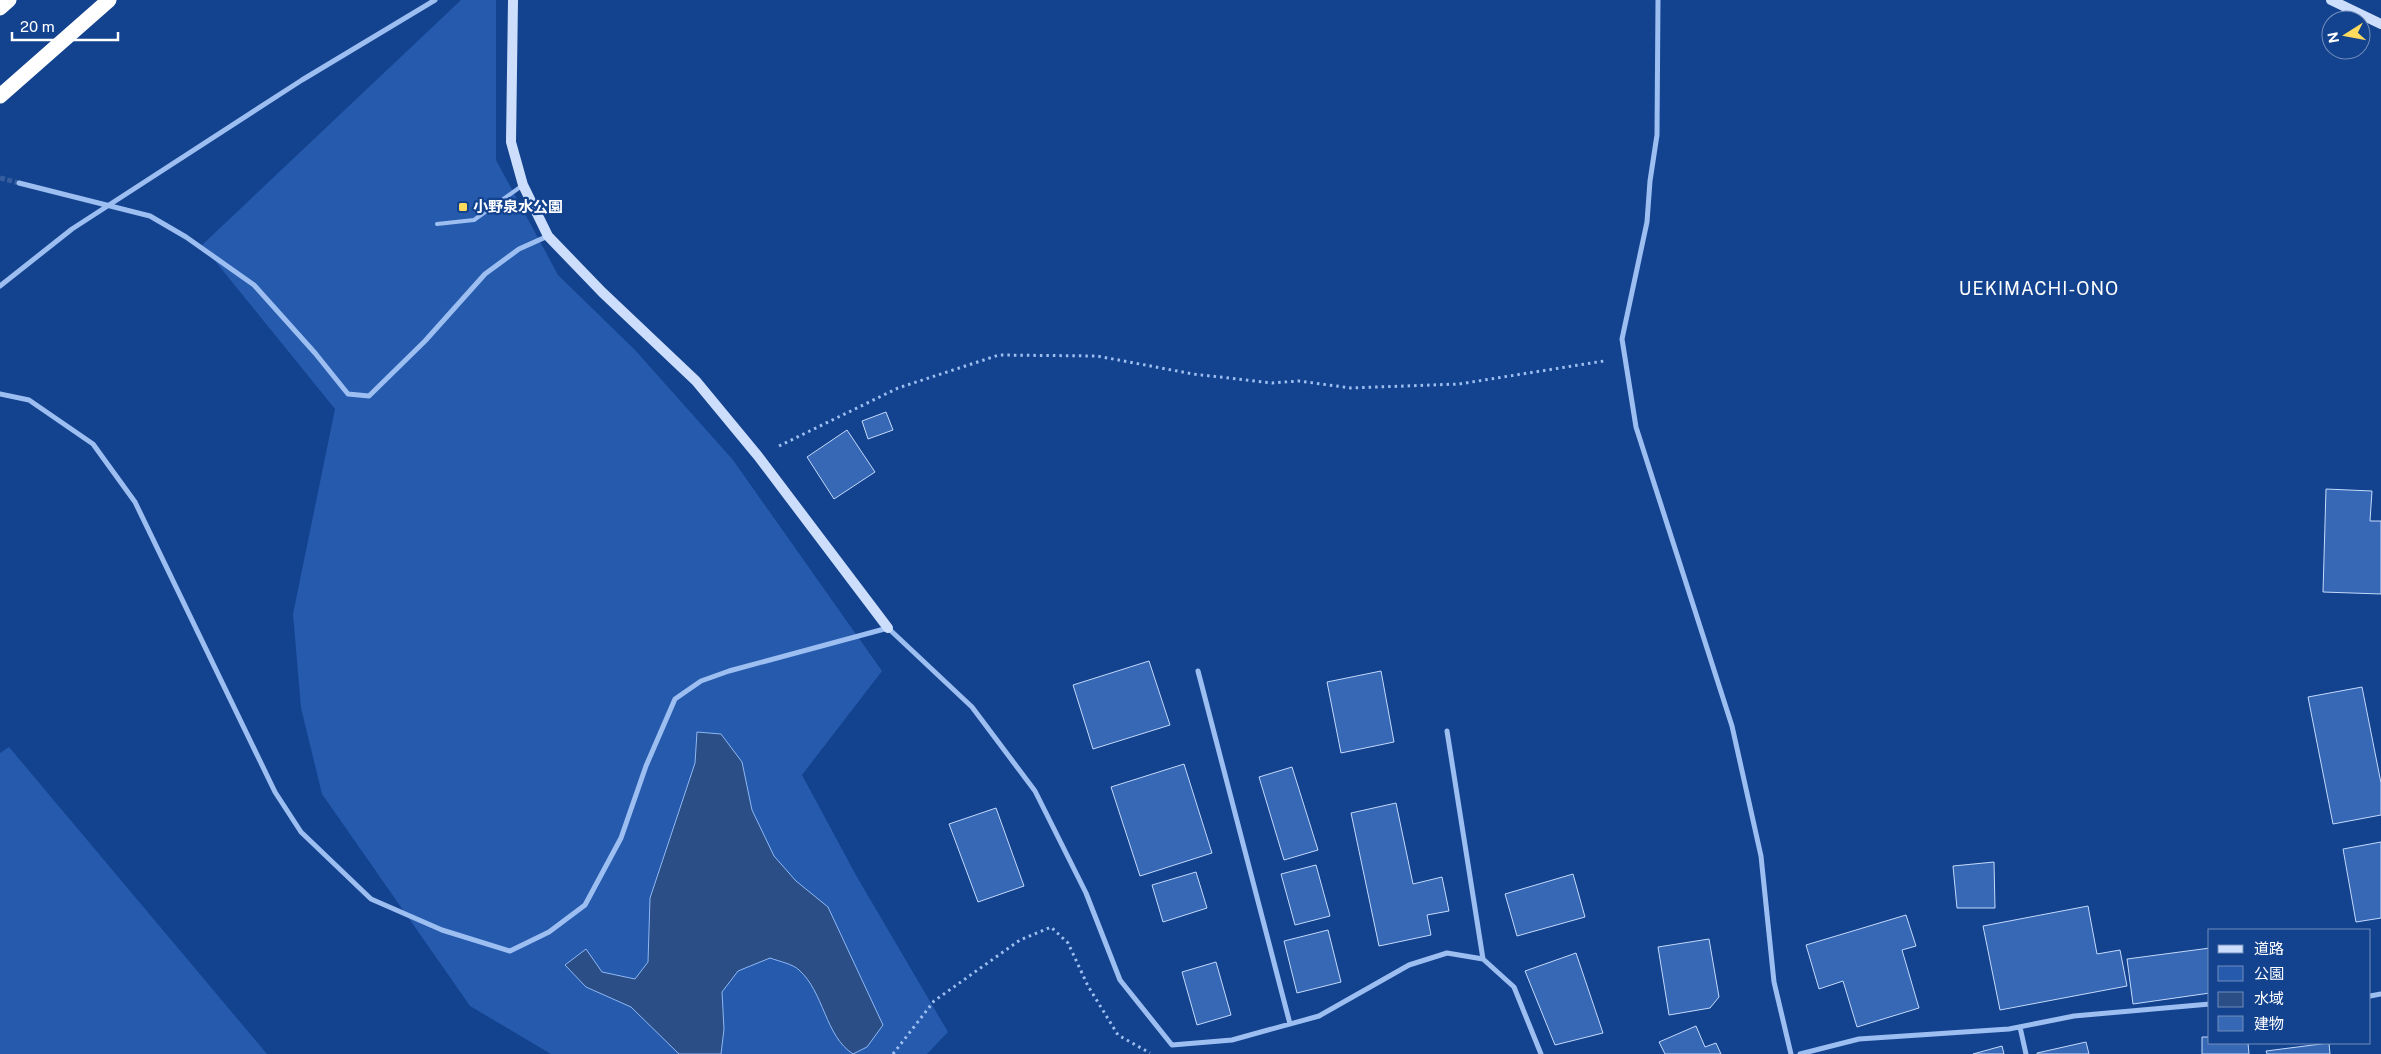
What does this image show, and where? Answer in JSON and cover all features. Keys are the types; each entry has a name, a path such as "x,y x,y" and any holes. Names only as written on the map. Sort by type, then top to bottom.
{"highway":[{"path":"0,8 9,0"},
{"path":"0,96 109,0"}],"street":[{"path":"0,286 72,229 302,80 435,0"},
{"path":"512,0 511,142 522,185 548,236 602,292 696,382 758,456 888,628 972,707 1035,791 1086,893 1120,980 1172,1045 1232,1040 1319,1016 1409,966 1448,953 1484,959 1514,987 1542,1054"},
{"path":"1658,0 1657,135 1650,181 1647,222 1622,339 1636,427 1732,726 1760,856 1774,982 1791,1054"},
{"path":"2331,0 2381,24"},
{"path":"19,183 150,216 186,236 254,285 315,353 348,394 369,396 425,341 485,274 519,249 548,236"},
{"path":"0,394 29,400 93,444 135,502 271,785 301,832 371,899 442,930 510,951 549,932 585,905 621,838 646,766 675,699 701,681 729,671 888,628"},
{"path":"1198,671 1290,1024"},
{"path":"1447,731 1484,959"},
{"path":"1800,1054 1859,1039 2020,1027 2074,1016 2208,1004"},
{"path":"2020,1027 2026,1054"}],"lane":[{"path":"437,224 474,220 522,185"}],"path":[{"path":"758,456 898,388 999,355 1097,356 1193,374 1272,383 1298,381 1351,388 1459,384 1625,357"},
{"path":"893,1054 934,1001 1020,940 1051,927 1068,942 1088,986 1118,1035 1148,1053 1172,1045"}],"green space":[{"path":"461,0 496,0 496,160 558,275 635,350 733,460 882,671 802,775 857,877 948,1032 927,1054 551,1054 470,1006 322,794 301,708 293,614 335,409 202,245"},
{"path":"9,747 267,1054 0,1054 0,753"}],"water":[{"path":"697,732 721,734 742,762 752,810 774,856 796,881 828,907 883,1025 867,1047 853,1054 844,1046 836,1036 807,979 799,970 789,964 770,958 738,971 722,992 724,1029 721,1054 679,1054 631,1007 586,987 565,965 586,949 602,972 635,979 648,962 650,898 695,763"}],"building":[{"path":"886,412 893,430 868,439 862,421"},
{"path":"847,430 875,472 834,499 807,457"},
{"path":"2326,489 2372,491 2370,521 2381,521 2381,594 2323,592"},
{"path":"1149,661 1170,725 1093,749 1073,685"},
{"path":"1381,671 1394,742 1341,753 1327,682"},
{"path":"2362,687 2381,783 2381,815 2333,824 2308,697"},
{"path":"1184,764 1212,853 1140,876 1111,787"},
{"path":"1292,767 1318,850 1284,860 1259,777"},
{"path":"1396,803 1413,884 1442,877 1449,911 1427,915 1431,935 1379,946 1351,813"},
{"path":"996,808 1024,886 978,902 949,824"},
{"path":"2381,842 2381,918 2356,922 2343,849"},
{"path":"1994,862 1995,908 1957,908 1953,866"},
{"path":"1316,865 1330,916 1295,925 1281,874"},
{"path":"1196,872 1207,908 1163,922 1152,885"},
{"path":"1573,874 1585,917 1517,936 1505,894"},
{"path":"2088,906 2097,954 2120,950 2127,986 2000,1010 1983,926"},
{"path":"1906,915 1916,946 1902,950 1919,1008 1857,1027 1843,981 1819,989 1806,945"},
{"path":"1328,930 1341,982 1297,993 1284,941"},
{"path":"1709,939 1719,997 1710,1008 1669,1015 1658,947"},
{"path":"2208,948 2208,993 2133,1004 2127,959"},
{"path":"1576,953 1603,1033 1555,1045 1525,971"},
{"path":"1216,962 1231,1015 1197,1025 1182,972"},
{"path":"1696,1026 1705,1047 1716,1043 1721,1054 1665,1054 1659,1042"},
{"path":"2202,1037 2208,1037 2208,1044 2248,1044 2249,1054 2202,1054"},
{"path":"2086,1042 2089,1054 2037,1054 2037,1053"},
{"path":"2329,1044 2330,1054 2267,1054 2266,1051"},
{"path":"2002,1046 2004,1054 1973,1054"}],"tunnel":[{"path":"0,178 19,183"}],"place":[{"name":"小野泉水公園","path":"463,207"}],"district":[{"name":"UEKIMACHI-ONO","path":"2039,289"}]}
